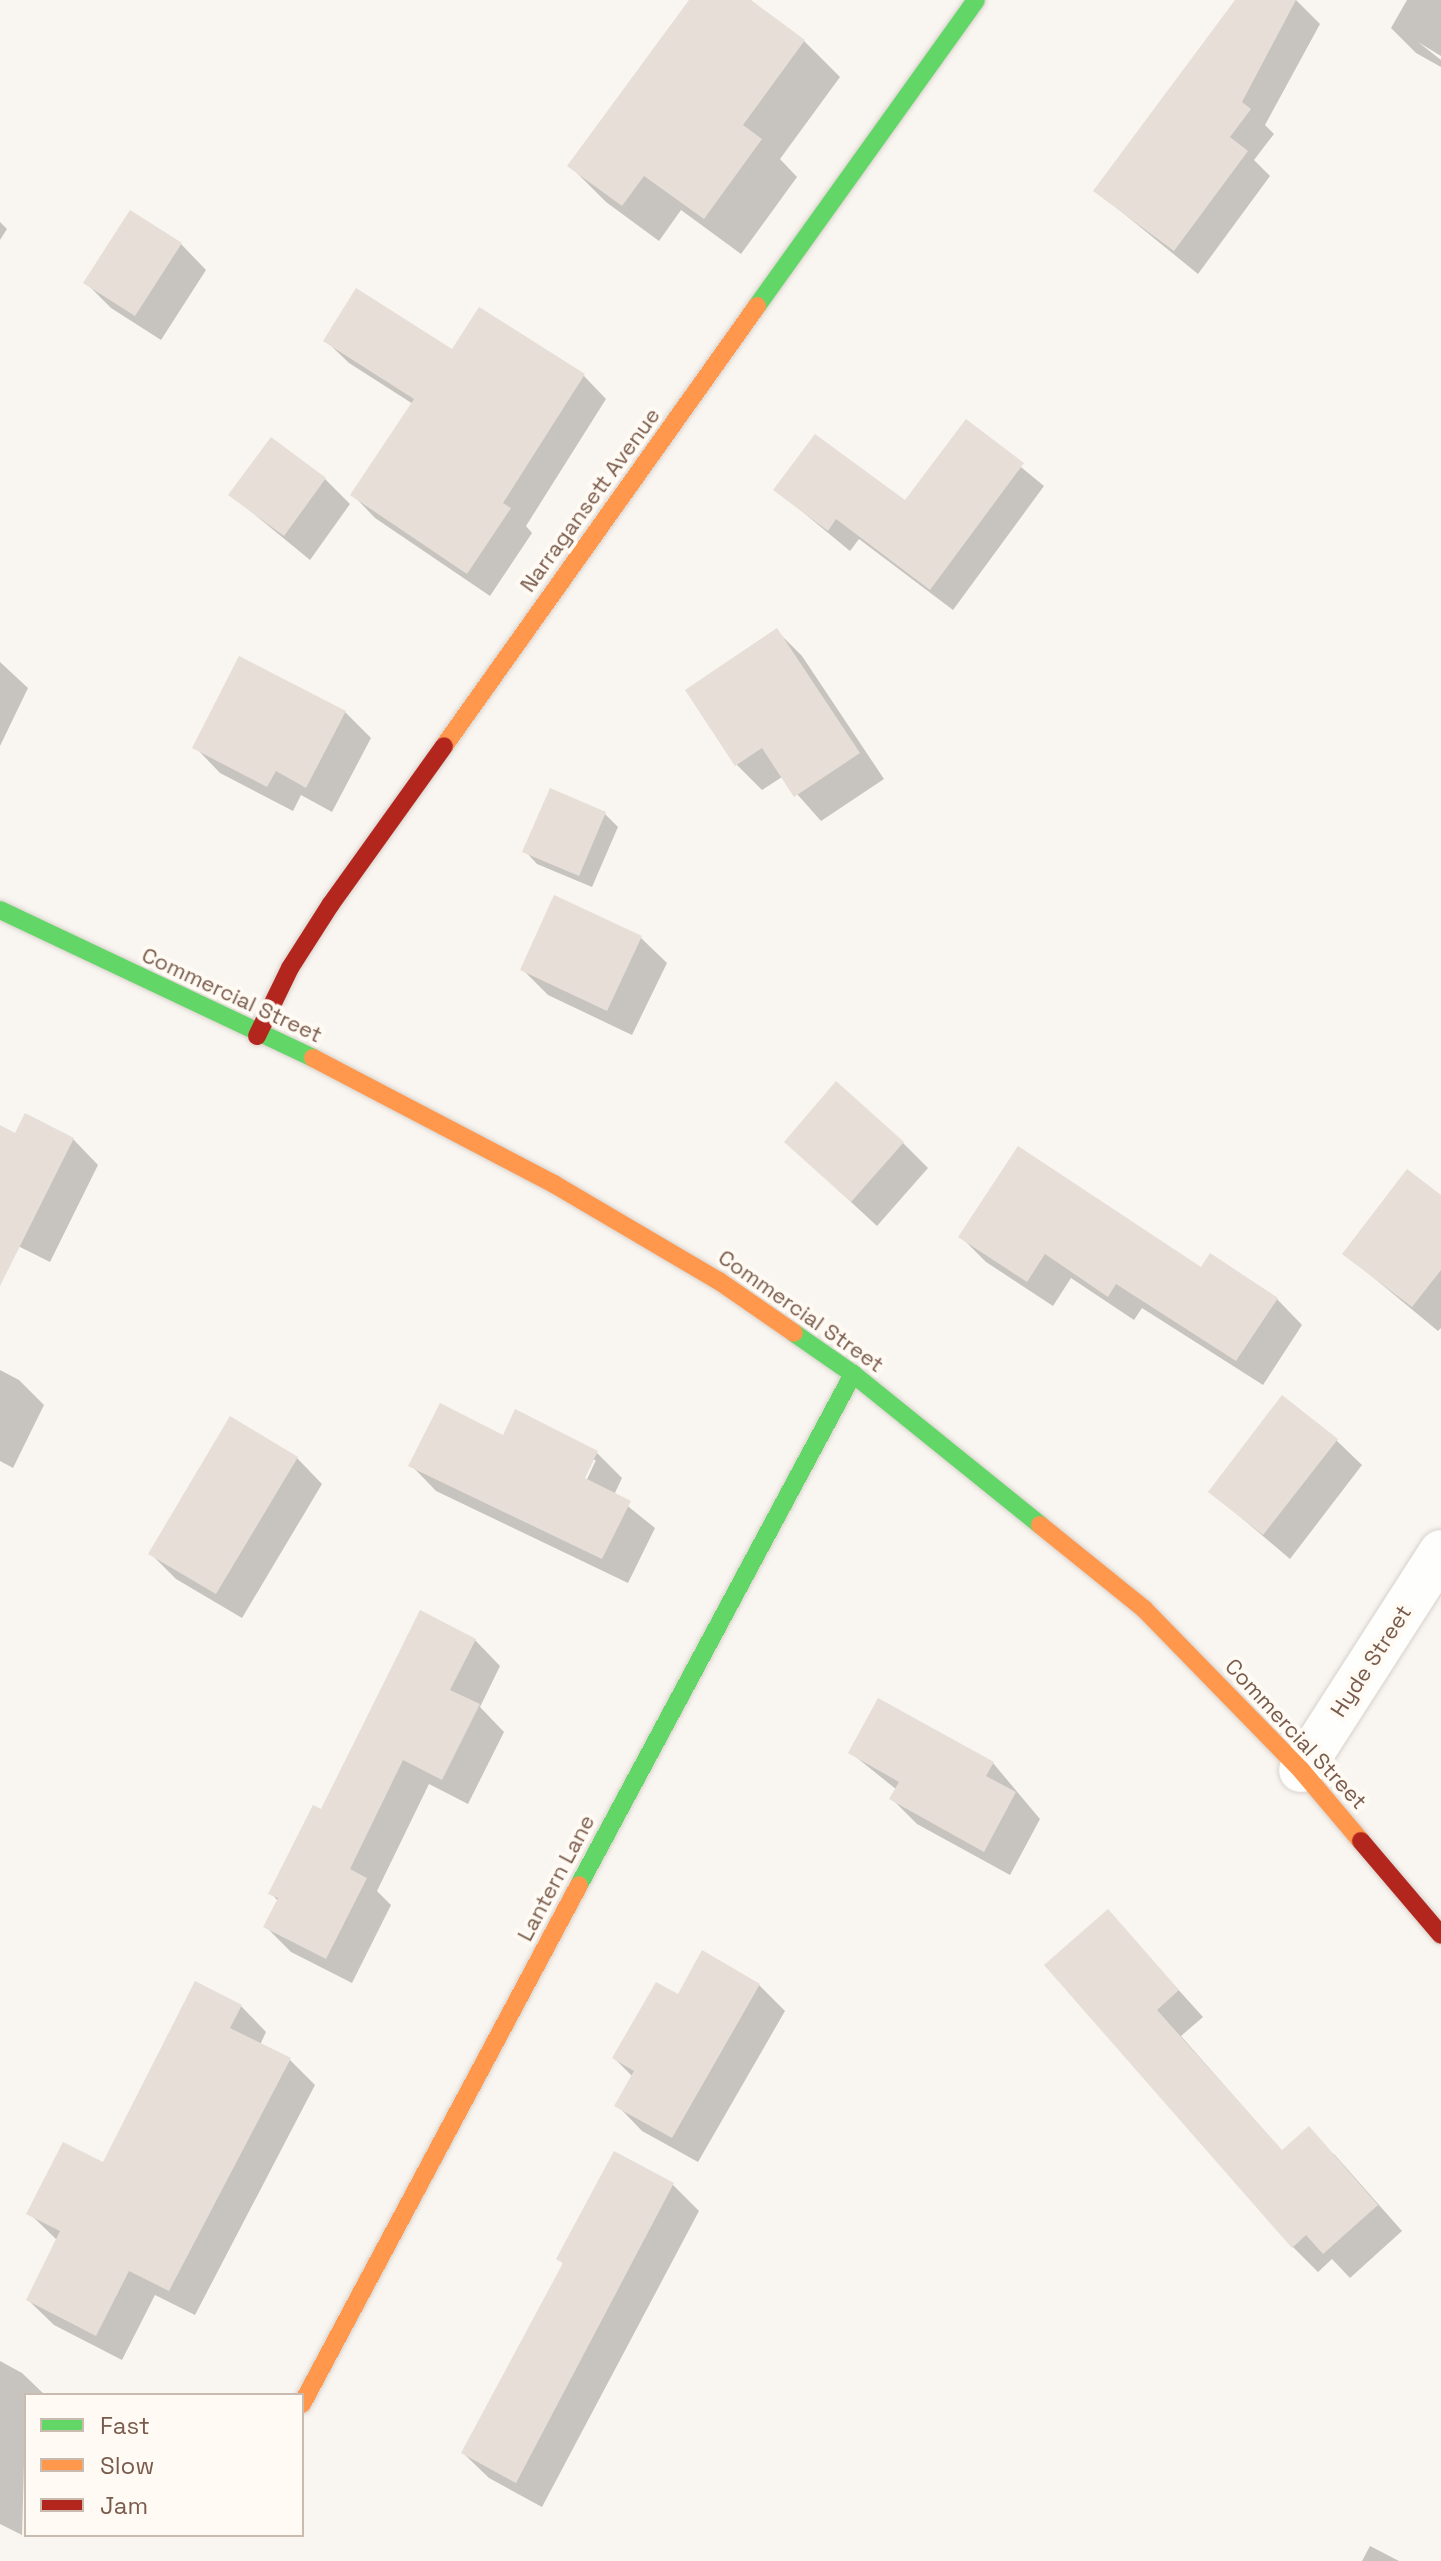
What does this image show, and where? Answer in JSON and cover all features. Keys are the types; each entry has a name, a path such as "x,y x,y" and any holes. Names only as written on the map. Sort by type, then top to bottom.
{"street":[{"name":"Narragansett Avenue","path":"257,1036 290,968 331,904 976,0"},
{"name":"Commercial Street","path":"0,910 257,1036 362,1081 554,1184 719,1281 853,1374 1144,1609 1301,1770 1441,1935"},
{"name":"Lantern Lane","path":"304,2400 853,1374"},
{"name":"Hyde Street","path":"1301,1770 1441,1552"}],"building":[{"path":"689,0 751,0 805,40 743,125 762,139 704,219 644,176 622,206 567,166"},
{"path":"1235,0 1296,0 1242,102 1251,109 1230,137 1248,151 1174,251 1093,191"},
{"path":"130,210 182,243 135,316 83,283"},
{"path":"356,288 452,349 479,307 585,374 503,503 511,508 467,574 350,495 414,399 323,341"},
{"path":"966,419 1024,463 930,590 836,519 828,531 773,490 815,434 905,500"},
{"path":"271,437 326,478 284,536 228,495"},
{"path":"777,628 860,753 794,797 762,748 735,766 685,690"},
{"path":"239,656 346,711 306,788 276,771 267,787 192,748"},
{"path":"550,788 606,812 579,876 522,852"},
{"path":"554,895 642,936 607,1011 520,970"},
{"path":"836,1081 904,1142 851,1202 784,1142"},
{"path":"25,1113 74,1138 0,1286 0,1125 15,1133"},
{"path":"1018,1146 1201,1267 1210,1253 1278,1298 1236,1361 1116,1284 1108,1297 1045,1254 1027,1282 958,1237"},
{"path":"1407,1169 1441,1195 1441,1270 1412,1307 1342,1254"},
{"path":"1282,1395 1338,1439 1263,1535 1208,1492"},
{"path":"440,1403 503,1435 515,1409 598,1451 585,1478 631,1501 602,1559 408,1466"},
{"path":"230,1416 298,1457 216,1594 148,1554"},
{"path":"420,1610 476,1639 450,1690 480,1704 442,1780 403,1760 350,1869 367,1878 326,1959 263,1927 278,1898 268,1894 313,1805 321,1809"},
{"path":"878,1698 994,1762 986,1776 1016,1792 984,1852 889,1799 899,1782 848,1753"},
{"path":"1108,1909 1179,1990 1157,2010 1282,2150 1309,2126 1378,2205 1323,2254 1306,2235 1292,2248 1044,1965"},
{"path":"702,1950 760,1984 672,2138 614,2106 634,2071 612,2058 656,1982 678,1994"},
{"path":"195,1981 242,2005 230,2028 291,2058 169,2291 129,2271 96,2336 26,2300 60,2231 26,2214 63,2142 103,2162"},
{"path":"614,2151 674,2183 516,2483 461,2453 563,2263 556,2259"}],"traffic: fast":[{"path":"757,306 976,0"},
{"path":"0,910 313,1058"},
{"path":"794,1333 853,1374 1040,1525"},
{"path":"579,1885 853,1374"}],"traffic: slow":[{"path":"444,746 757,306"},
{"path":"313,1058 554,1184 719,1281 794,1333"},
{"path":"1040,1525 1144,1609 1301,1770 1361,1841"},
{"path":"304,2400 579,1885"}],"traffic: jam":[{"path":"257,1036 290,968 331,904 444,746"},
{"path":"1361,1841 1441,1935"}]}
